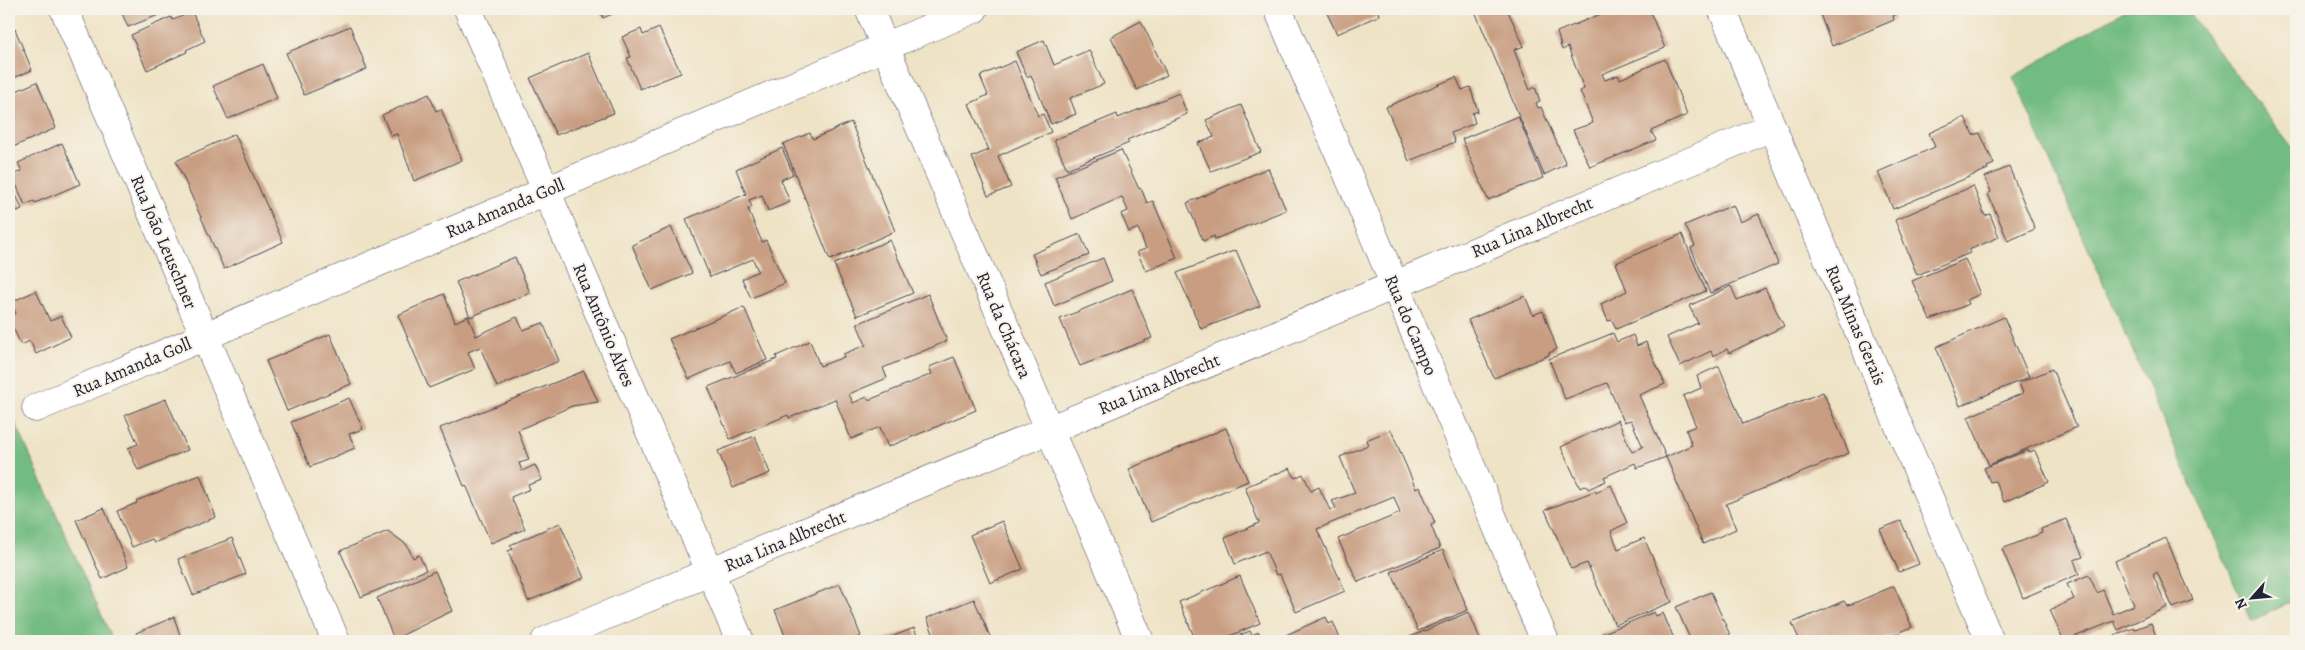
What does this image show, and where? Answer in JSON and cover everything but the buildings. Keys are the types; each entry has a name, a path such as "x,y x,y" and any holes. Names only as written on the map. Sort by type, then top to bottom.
{"street":[{"name":"Rua João Leuschner","path":"64,9 336,641"},
{"name":"Rua Antônio Alves","path":"468,9 740,641"},
{"name":"Rua da Chácara","path":"869,9 1140,641"},
{"name":"Rua Amanda Goll","path":"36,408 974,9"},
{"name":"Rua do Campo","path":"1278,9 1545,641"},
{"name":"Rua Minas Gerais","path":"1722,9 1990,641"},
{"name":"Rua Lina Albrecht","path":"545,641 1772,127"}],"green space":[{"path":"2127,9 2186,9 2296,153 2296,600 2251,621 2013,77"},
{"path":"9,408 113,641 9,641"}]}
